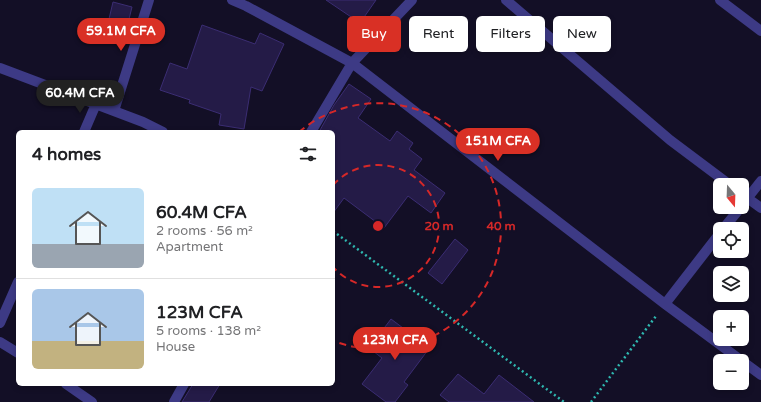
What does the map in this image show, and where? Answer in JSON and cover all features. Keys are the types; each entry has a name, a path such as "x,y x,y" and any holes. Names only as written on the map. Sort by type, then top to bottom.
{"street":[{"path":"114,111 149,0"},
{"path":"232,0 352,63 665,304 733,354"},
{"path":"311,130 352,63 412,0"},
{"path":"506,0 670,140 721,178"},
{"path":"720,0 761,31"},
{"path":"0,68 143,122 159,130"},
{"path":"85,130 96,104"},
{"path":"749,194 761,181"},
{"path":"749,203 761,208"},
{"path":"665,304 713,243"},
{"path":"0,323 16,287"},
{"path":"0,342 16,352"},
{"path":"749,366 761,375"},
{"path":"69,386 92,402"},
{"path":"174,402 183,386"}],"path":[{"path":"335,232 564,402"},
{"path":"591,402 665,304"}],"building":[{"path":"326,0 376,0 365,16 350,16"},
{"path":"113,2 132,7 128,23 109,19"},
{"path":"202,25 255,44 260,33 284,44 262,91 251,87 244,129 219,125 221,114 189,103 190,100 160,90 170,63 187,69"},
{"path":"349,84 371,99 358,118 390,141 397,131 413,143 409,149 422,159 414,170 445,193 431,213 408,196 384,228 344,198 335,210 335,130 320,130 334,105"},
{"path":"455,239 468,250 442,284 428,273"},
{"path":"391,319 407,331 409,329 431,346 404,382 408,385 395,402 386,402 362,384 382,358 369,348"},
{"path":"458,374 484,394 499,375 534,402 449,402 440,395"},
{"path":"192,386 219,386 209,402 182,402"}]}
